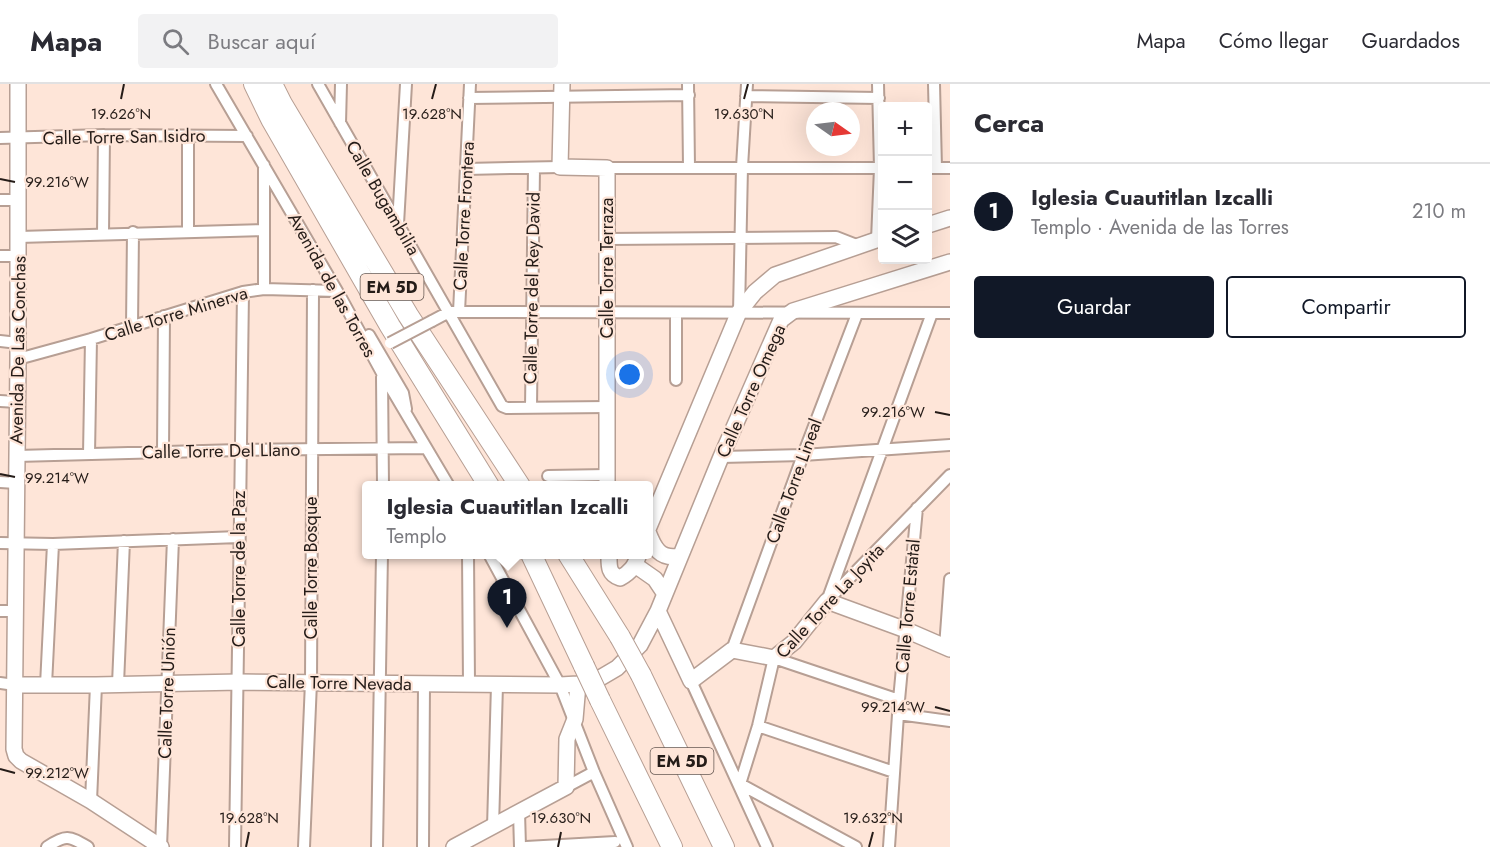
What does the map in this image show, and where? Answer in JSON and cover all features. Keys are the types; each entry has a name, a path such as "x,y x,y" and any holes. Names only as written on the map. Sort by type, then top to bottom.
{"highway":[{"name":"EM 5D","path":"254,84 271,119 390,326 486,481"},
{"name":"EM 5D","path":"272,84 408,315 517,481"},
{"name":"EM 5D","path":"533,559 581,675 600,700 672,847"},
{"name":"EM 5D","path":"571,559 620,637 724,847"}],"main road":[{"name":"Avenida De Las Conchas","path":"11,753 7,684 8,483 17,456 18,84"},
{"path":"562,91 560,167 607,168"},
{"name":"Calle Torre Terraza","path":"607,168 607,480"},
{"path":"932,223 950,218"},
{"path":"653,518 739,312 755,292 775,275 878,240"},
{"name":"Calle Torre Omega","path":"581,675 600,678 617,668 640,645 658,611 721,457 781,320 793,311 950,262"},
{"path":"653,547 658,553 673,558 680,556"},
{"path":"609,559 609,570 614,576 620,578 629,574 637,560 655,579 665,594"},
{"path":"827,601 906,630 947,648"},
{"name":"Calle Torre La Joyita","path":"774,658 794,642 827,601"},
{"path":"658,611 692,681 732,650 774,658"},
{"path":"454,847 566,788 567,739 575,719 581,675"},
{"name":"Calle Torre Nevada","path":"7,684 96,686 168,682 311,682 560,685 581,675"},
{"path":"11,753 91,801 161,847"}],"street":[{"name":"Avenida de las Torres","path":"216,84 446,481"},
{"name":"Calle Bugambilia","path":"318,84 398,225 454,312 498,401 507,408 531,408"},
{"path":"340,124 341,84"},
{"path":"398,225 406,84"},
{"name":"Calle Torre Frontera","path":"454,312 466,169 470,84"},
{"path":"739,312 742,167 747,84"},
{"path":"879,84 881,156"},
{"path":"934,84 932,168 950,168"},
{"path":"469,99 562,91 688,89 689,167"},
{"path":"746,96 879,98"},
{"name":"Calle Torre San Isidro","path":"0,138 104,135 248,136"},
{"path":"104,135 104,234"},
{"path":"188,136 188,231"},
{"path":"264,165 264,289"},
{"path":"466,169 560,167"},
{"name":"Calle Torre del Rey David","path":"531,408 534,168"},
{"path":"607,168 878,168"},
{"path":"0,200 18,200"},
{"path":"19,237 264,230"},
{"path":"132,326 133,232"},
{"path":"607,239 836,237 859,246"},
{"path":"0,256 19,256"},
{"name":"Calle Torre Minerva","path":"18,359 243,292 264,289 339,293"},
{"name":"Calle Torre Bosque","path":"304,847 311,682 313,290"},
{"name":"Calle Torre de la Paz","path":"235,847 243,292"},
{"path":"339,293 353,306 403,393 408,418"},
{"path":"378,351 432,321 454,312 950,313"},
{"path":"676,313 676,380"},
{"path":"827,601 932,313"},
{"name":"Calle Torre Lineal","path":"732,650 857,314"},
{"path":"163,452 164,316"},
{"path":"89,454 91,339"},
{"path":"0,341 18,343"},
{"path":"382,373 383,481"},
{"path":"0,401 17,402"},
{"path":"531,408 608,407"},
{"path":"721,457 803,455 950,445"},
{"name":"Calle Torre Del Llano","path":"17,456 425,448"},
{"name":"Calle Torre La Joyita","path":"827,601 950,475"},
{"name":"Calle Torre Terraza","path":"548,476 607,480"},
{"name":"Calle Torre Estatal","path":"890,847 899,700 917,508"},
{"path":"8,543 53,544 238,537"},
{"name":"Calle Torre Unión","path":"161,847 173,539"},
{"path":"118,684 124,541"},
{"path":"46,685 53,544"},
{"path":"377,847 382,559"},
{"path":"468,559 469,684"},
{"path":"491,559 560,685 594,772 627,847"},
{"path":"947,648 950,579"},
{"path":"774,658 899,700"},
{"name":"Calle Torre La Joyita","path":"740,784 758,726 774,658"},
{"path":"692,681 767,847"},
{"path":"423,847 424,684"},
{"path":"493,827 497,685"},
{"path":"91,801 96,686"},
{"path":"898,714 950,721"},
{"path":"758,726 894,772"},
{"path":"566,788 594,772"},
{"path":"740,784 856,847"},
{"path":"519,812 520,847"},
{"path":"47,847 66,837 73,838 88,847"},
{"path":"526,847 615,842"}],"place":[{"name":"Iglesia Cuautitlan Izcalli","path":"507,628"}]}
